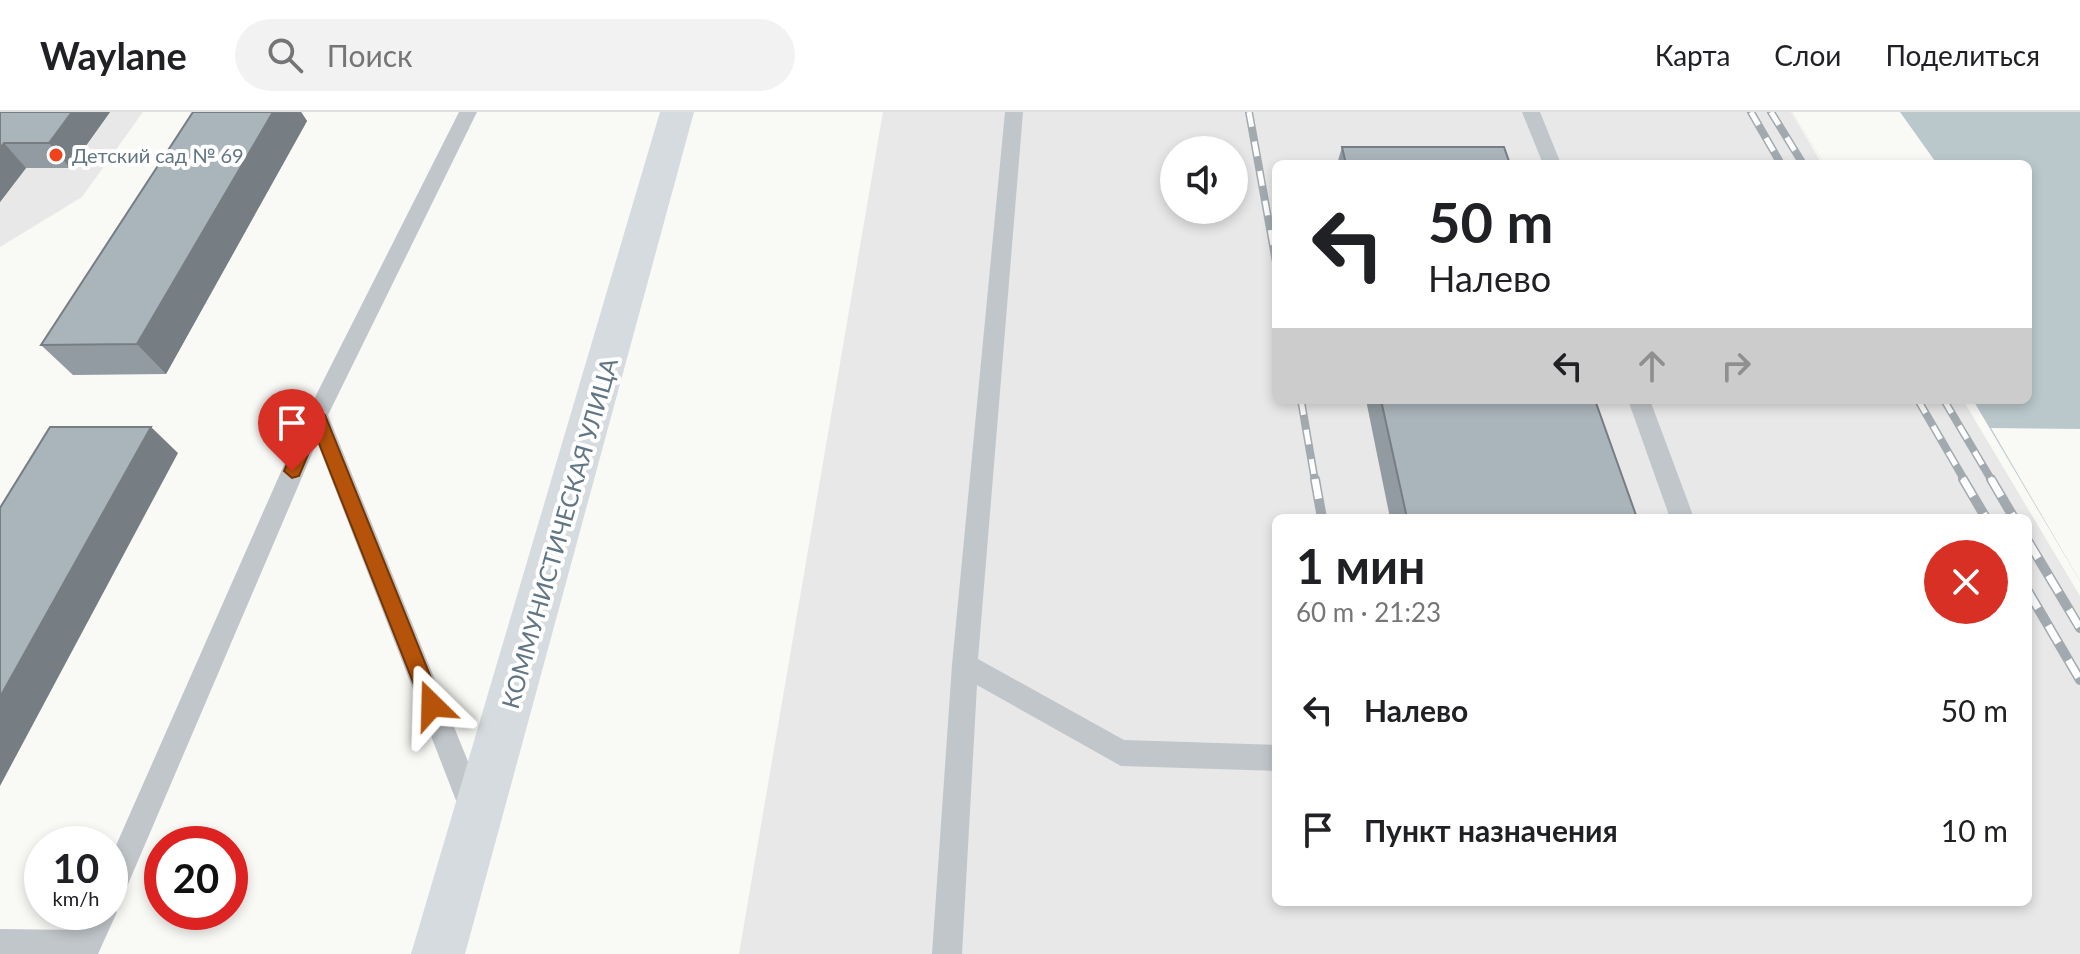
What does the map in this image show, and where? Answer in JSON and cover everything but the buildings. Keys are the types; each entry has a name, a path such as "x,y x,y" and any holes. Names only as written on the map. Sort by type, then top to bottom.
{"main road":[{"name":"КОММУНИСТИЧЕСКАЯ УЛИЦА","path":"438,954 677,112"}],"lane":[{"path":"128,851 317,415 468,112"},
{"path":"947,954 965,665 1014,112"},
{"path":"1531,112 1550,160"},
{"path":"1640,404 1681,514"},
{"path":"317,415 478,821"},
{"path":"965,665 1121,753 1272,758"},
{"path":"0,944 85,950 94,930"}],"shaded area":[{"name":"Детский сад № 69","path":"0,112 143,112 82,197 0,247"},
{"path":"883,112 1791,112 1820,160 1272,160 1272,404 1965,404 2031,514 1272,514 1272,906 2032,906 2032,516 2080,596 2080,954 739,954"},
{"path":"1792,112 2080,112 2080,581 1975,404 2032,404 2032,160 1822,160"}],"pier":[{"path":"1792,112 1900,112 1934,160 1822,160"},
{"path":"1991,428 2080,429 2080,581"}],"railway":[{"path":"1249,112 1272,240"},
{"path":"1751,112 1779,160"},
{"path":"1771,112 1801,160"},
{"path":"1302,404 1315,481"},
{"path":"1920,404 1965,481"},
{"path":"1946,404 1992,481"},
{"path":"1315,479 1321,514"},
{"path":"1963,479 1984,514"},
{"path":"1991,479 2012,514"},
{"path":"2032,548 2080,628"},
{"path":"2032,598 2080,680"}],"place":[{"name":"Детский сад № 69","path":"56,155"}],"route":[{"path":"292,471 317,415 432,705"}]}
